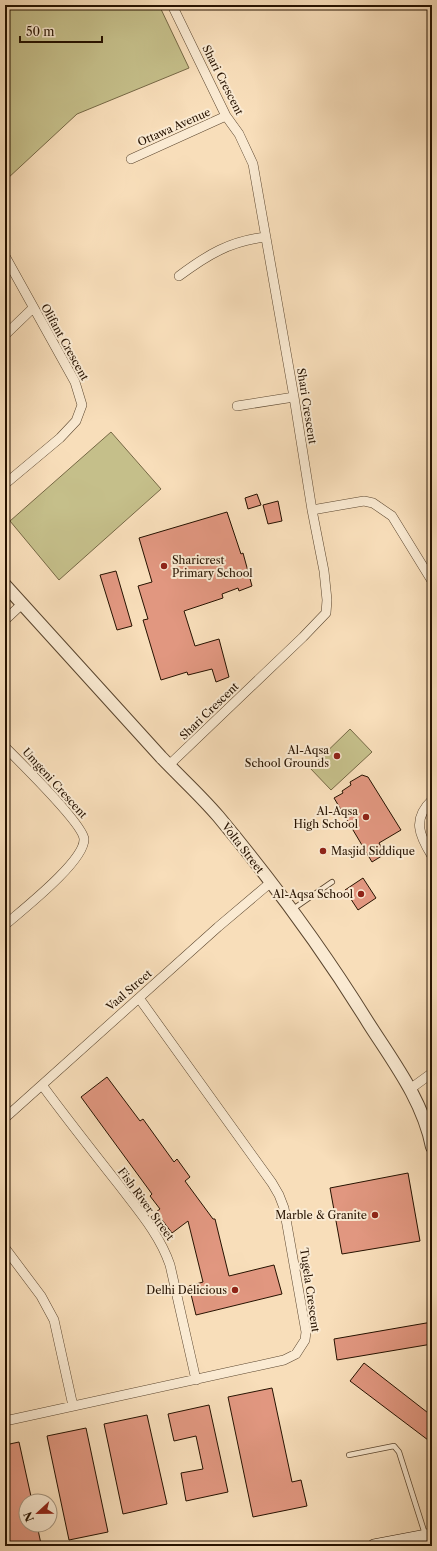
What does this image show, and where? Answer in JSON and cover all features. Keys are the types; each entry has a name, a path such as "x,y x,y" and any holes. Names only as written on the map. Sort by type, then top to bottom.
{"main road":[{"path":"374,1546 429,1535"}],"street":[{"name":"Shari Crescent","path":"169,765 326,614 328,600 253,164 239,134 226,116 172,5"},
{"name":"Ottawa Avenue","path":"131,159 226,116"},
{"path":"179,276 214,252 248,239 266,237"},
{"name":"Olifant Crescent","path":"5,256 75,382 82,405 76,421 60,438 5,484"},
{"path":"5,335 33,308"},
{"path":"237,406 294,397"},
{"path":"312,510 364,501 378,505 392,516 432,580"},
{"name":"Volta Street","path":"5,585 169,765 217,815 291,910 352,995 410,1089 424,1116 432,1147"},
{"path":"5,620 22,604"},
{"name":"Umgeni Crescent","path":"5,747 71,817 82,832 84,839 79,855 70,865 52,884 5,925"},
{"path":"432,800 422,810 419,824 423,841 432,856"},
{"name":"Vaal Street","path":"5,1118 218,927 270,883"},
{"name":"Tugela Crescent","path":"5,1421 291,1358 296,1354 305,1340 306,1332 286,1216 279,1195 268,1176 139,998"},
{"path":"410,1089 432,1073"},
{"name":"Fish River Street","path":"42,1085 160,1241 170,1265 196,1380"},
{"path":"5,1248 42,1296 54,1320 73,1406"}],"lane":[{"path":"291,910 332,882"},
{"path":"349,1455 385,1446 394,1446 399,1452 429,1535"}],"shaded area":[{"path":"5,5 159,5 189,68 77,114 7,179 5,177"},
{"path":"111,432 161,489 59,580 10,521"},
{"path":"350,729 372,752 331,790 310,768"}],"building":[{"path":"257,494 261,505 248,509 245,498"},
{"path":"278,501 282,521 268,524 263,505"},
{"path":"227,512 241,554 243,553 252,586 239,591 238,588 222,594 223,598 184,611 195,646 219,639 229,677 216,682 212,669 188,675 187,672 161,680 143,620 148,619 138,586 152,582 139,538"},
{"path":"116,571 132,626 117,630 100,575"},
{"name":"Al-Aqsa High School","path":"362,775 368,777 401,830 379,843 385,854 372,862 334,798 343,793 342,791 351,785 350,782"},
{"name":"Al-Aqsa School","path":"363,878 376,898 358,910 345,890"},
{"path":"107,1077 140,1121 143,1119 174,1162 177,1159 190,1177 185,1181 213,1219 215,1219 229,1276 274,1265 282,1294 196,1315 189,1286 203,1282 188,1221 172,1233 156,1212 160,1209 150,1196 152,1194 81,1097"},
{"name":"Marble & Granite","path":"408,1173 420,1241 342,1254 330,1188"},
{"path":"432,1322 432,1344 337,1360 334,1339"},
{"path":"364,1363 432,1416 432,1436 428,1440 350,1381"},
{"path":"272,1388 292,1482 301,1480 307,1506 253,1517 228,1397"},
{"path":"209,1405 228,1492 186,1501 181,1473 203,1469 196,1436 174,1441 168,1414"},
{"path":"147,1415 167,1504 123,1514 104,1424"},
{"path":"86,1428 108,1532 69,1540 47,1436"},
{"path":"19,1442 30,1493 18,1493 18,1533 39,1533 41,1544 31,1546 5,1546 5,1445"}],"place":[{"name":"Sharicrest Primary School","path":"164,566"},
{"name":"Al-Aqsa School Grounds","path":"337,756"},
{"name":"Al-Aqsa High School","path":"366,817"},
{"name":"Masjid Siddique","path":"323,851"},
{"name":"Al-Aqsa School","path":"361,894"},
{"name":"Marble & Granite","path":"375,1215"},
{"name":"Delhi Delicious","path":"235,1290"}]}
